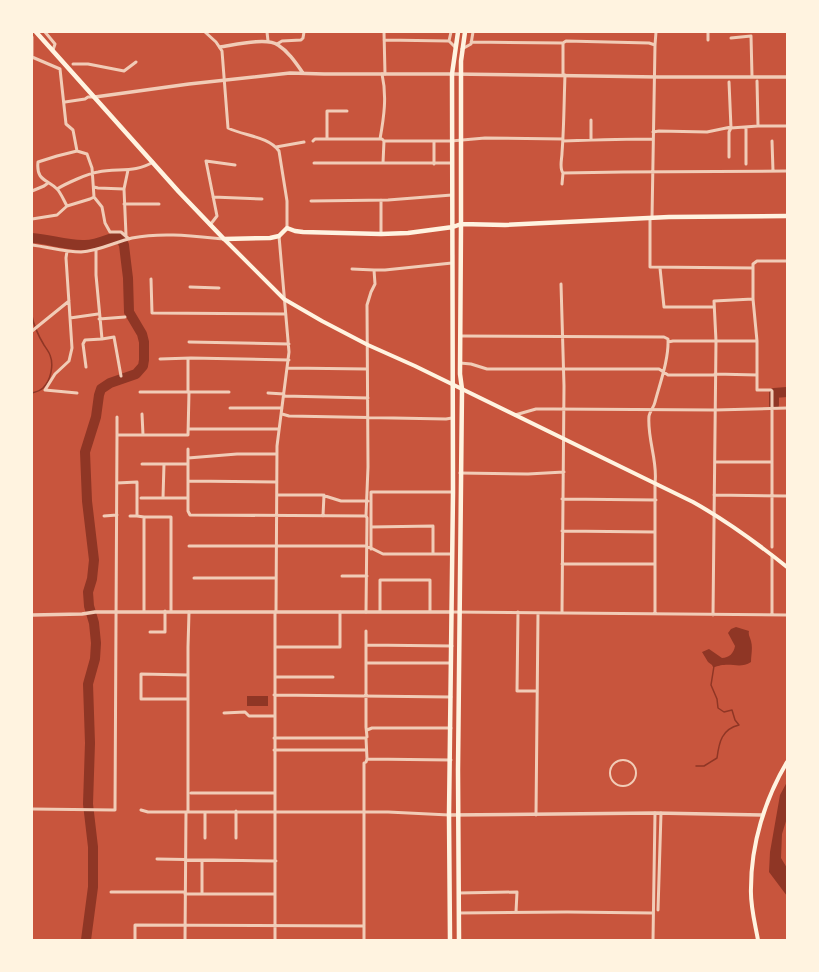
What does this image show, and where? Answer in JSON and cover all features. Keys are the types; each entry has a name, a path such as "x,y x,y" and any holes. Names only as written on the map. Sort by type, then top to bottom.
{"main road":[{"path":"36,32 210,225 284,298 322,321 368,345 452,384 564,440 655,483 714,514 772,554 787,567"},
{"path":"450,940 450,760 453,492 453,227 451,141 453,115 452,74 458,32"},
{"path":"459,940 458,770 462,389 460,364 462,224 460,140 462,49 465,32"},
{"path":"224,239 279,236 287,228 303,232 381,234 453,227 462,224 505,225 651,218 787,216"},
{"path":"758,940 750,887 755,849 762,816 772,790 787,762"}],"street":[{"path":"45,32 55,44 53,50"},
{"path":"206,32 220,47 223,59 228,128 265,141 276,147 279,151 288,202 287,228"},
{"path":"267,32 268,41"},
{"path":"278,44 282,41 301,40 304,32"},
{"path":"383,163 384,32"},
{"path":"449,41 451,32"},
{"path":"462,49 468,46 471,42 473,32"},
{"path":"656,32 650,267 753,268"},
{"path":"708,32 708,40"},
{"path":"731,38 751,36 752,76"},
{"path":"32,37 32,57 60,69 66,124 73,130 77,151"},
{"path":"384,40 449,41 455,47"},
{"path":"220,47 268,41 278,44 291,57 303,73"},
{"path":"471,42 563,43 566,41 574,41 649,43 655,45"},
{"path":"562,184 563,174 561,171 564,75 563,43"},
{"path":"73,64 88,64 124,71 136,62"},
{"path":"64,102 225,79 290,72 324,74 654,77 787,76"},
{"path":"757,81 758,126"},
{"path":"729,82 731,128 729,132 729,157"},
{"path":"327,139 327,111 348,111"},
{"path":"591,120 591,140"},
{"path":"653,132 708,132 731,128 746,128 746,126 787,126"},
{"path":"746,128 746,164"},
{"path":"313,141 315,139 327,139 451,141 485,138 563,140 653,139"},
{"path":"434,141 434,164"},
{"path":"772,141 773,171"},
{"path":"276,147 304,142"},
{"path":"67,206 57,189 41,178 37,167 38,162 77,151 87,154 92,168 94,197 102,207 106,228 110,232 121,232 126,235"},
{"path":"210,225 217,216 206,161 235,165"},
{"path":"57,189 97,172 146,167 153,162"},
{"path":"314,163 452,163"},
{"path":"128,170 124,188 126,235 128,239"},
{"path":"563,174 622,172 787,171"},
{"path":"32,190 48,183"},
{"path":"94,187 124,188"},
{"path":"311,201 415,199 452,195"},
{"path":"32,219 57,215 67,206 94,197"},
{"path":"213,197 262,199"},
{"path":"381,200 381,234"},
{"path":"124,204 159,204"},
{"path":"32,245 79,252 96,250 128,239 145,236 184,236 224,239"},
{"path":"275,940 276,812 274,696 277,454 289,360 289,344 279,236"},
{"path":"96,250 98,314 102,339"},
{"path":"67,251 66,258 72,348 69,361 55,374 45,390 77,393"},
{"path":"772,547 772,391 757,390 753,264 757,261 787,261"},
{"path":"352,269 374,270 452,263"},
{"path":"660,268 664,307 714,307"},
{"path":"366,612 368,418 367,305 368,299 375,284 374,270"},
{"path":"151,279 152,313 286,314"},
{"path":"561,284 564,409 562,613"},
{"path":"190,288 219,288"},
{"path":"713,614 716,341 714,302 753,299"},
{"path":"33,330 69,301"},
{"path":"70,318 98,314"},
{"path":"99,319 125,316"},
{"path":"461,336 664,337 668,339 663,373 654,405 649,416 656,476 655,614"},
{"path":"86,367 83,344 85,340 114,337 121,376"},
{"path":"189,342 289,344"},
{"path":"668,342 756,342"},
{"path":"160,359 289,360"},
{"path":"117,435 188,435 188,359"},
{"path":"460,364 471,364 487,369 659,370 668,375 757,375"},
{"path":"288,368 368,369"},
{"path":"140,392 229,392"},
{"path":"268,393 368,398"},
{"path":"230,408 282,408"},
{"path":"515,415 536,409 715,410 787,408"},
{"path":"142,414 143,435"},
{"path":"282,414 288,416 368,418 452,418"},
{"path":"32,809 115,810 117,417"},
{"path":"188,429 279,429"},
{"path":"188,449 188,511 190,515 366,516"},
{"path":"188,458 237,454 277,454"},
{"path":"715,462 772,462"},
{"path":"142,464 188,464"},
{"path":"163,498 164,464"},
{"path":"460,474 528,474 564,472"},
{"path":"188,481 277,482"},
{"path":"117,483 137,482 137,516"},
{"path":"371,549 371,492 453,492"},
{"path":"277,495 324,495 341,501 371,501"},
{"path":"323,516 324,495"},
{"path":"714,495 787,496"},
{"path":"141,498 188,498"},
{"path":"562,499 656,500"},
{"path":"104,516 117,515"},
{"path":"130,516 171,517 171,611"},
{"path":"144,517 144,611"},
{"path":"371,526 433,526 434,554"},
{"path":"562,531 655,532"},
{"path":"189,546 367,546 383,554 452,554"},
{"path":"772,554 772,615"},
{"path":"562,564 656,564"},
{"path":"342,576 367,576"},
{"path":"194,578 276,578"},
{"path":"380,612 380,580 430,580 430,612"},
{"path":"32,615 144,611 518,612 787,615"},
{"path":"150,632 165,632 165,612"},
{"path":"185,940 189,612"},
{"path":"275,647 340,647 340,612"},
{"path":"518,612 517,691 537,691"},
{"path":"536,815 538,613"},
{"path":"364,940 364,763 367,759 366,631"},
{"path":"366,645 452,646"},
{"path":"366,663 451,664"},
{"path":"188,675 141,674 141,699 188,699"},
{"path":"275,677 333,677"},
{"path":"274,696 451,696"},
{"path":"224,713 245,712 249,716 274,716"},
{"path":"367,730 372,728 451,728"},
{"path":"274,738 366,738"},
{"path":"274,750 366,750"},
{"path":"367,759 450,760"},
{"path":"624,760 628,761 634,766 636,775 632,782 623,786 615,783 610,776 610,772 613,764 624,760"},
{"path":"191,793 275,793"},
{"path":"141,810 148,812 276,812 450,815 661,813 762,816"},
{"path":"205,812 205,838"},
{"path":"236,812 236,838"},
{"path":"652,940 654,813"},
{"path":"658,910 661,813"},
{"path":"157,859 276,861"},
{"path":"202,860 202,894"},
{"path":"111,892 275,894"},
{"path":"459,893 517,892 516,912"},
{"path":"459,914 516,912 653,913"},
{"path":"135,940 135,925 364,926"}],"shaded area":[{"path":"736,627 749,631 752,646 751,662 741,665 722,665 713,667 702,652 709,649 722,658 731,655 735,646 728,633 731,629"},
{"path":"247,696 268,696 268,706 247,706"},
{"path":"787,782 787,818 782,834 781,858 787,868 787,896 769,872 770,852 780,795"}],"waterway":[{"path":"32,238 89,245 115,237 120,237 124,245 128,278 129,312 142,334 144,342 143,366 136,374 110,383 101,389 96,417 85,452 87,501 94,560 92,579 88,592 96,643 95,659 88,684 90,743 88,804 93,847 93,887 86,940"},
{"path":"32,316 38,334 50,354 52,363 50,377 46,385 41,390 32,393"},
{"path":"774,405 774,393 787,392"},
{"path":"696,766 704,766 717,758 722,737 733,727 739,725 735,720 732,710 724,712 718,708 717,699 711,685 714,666"}]}
